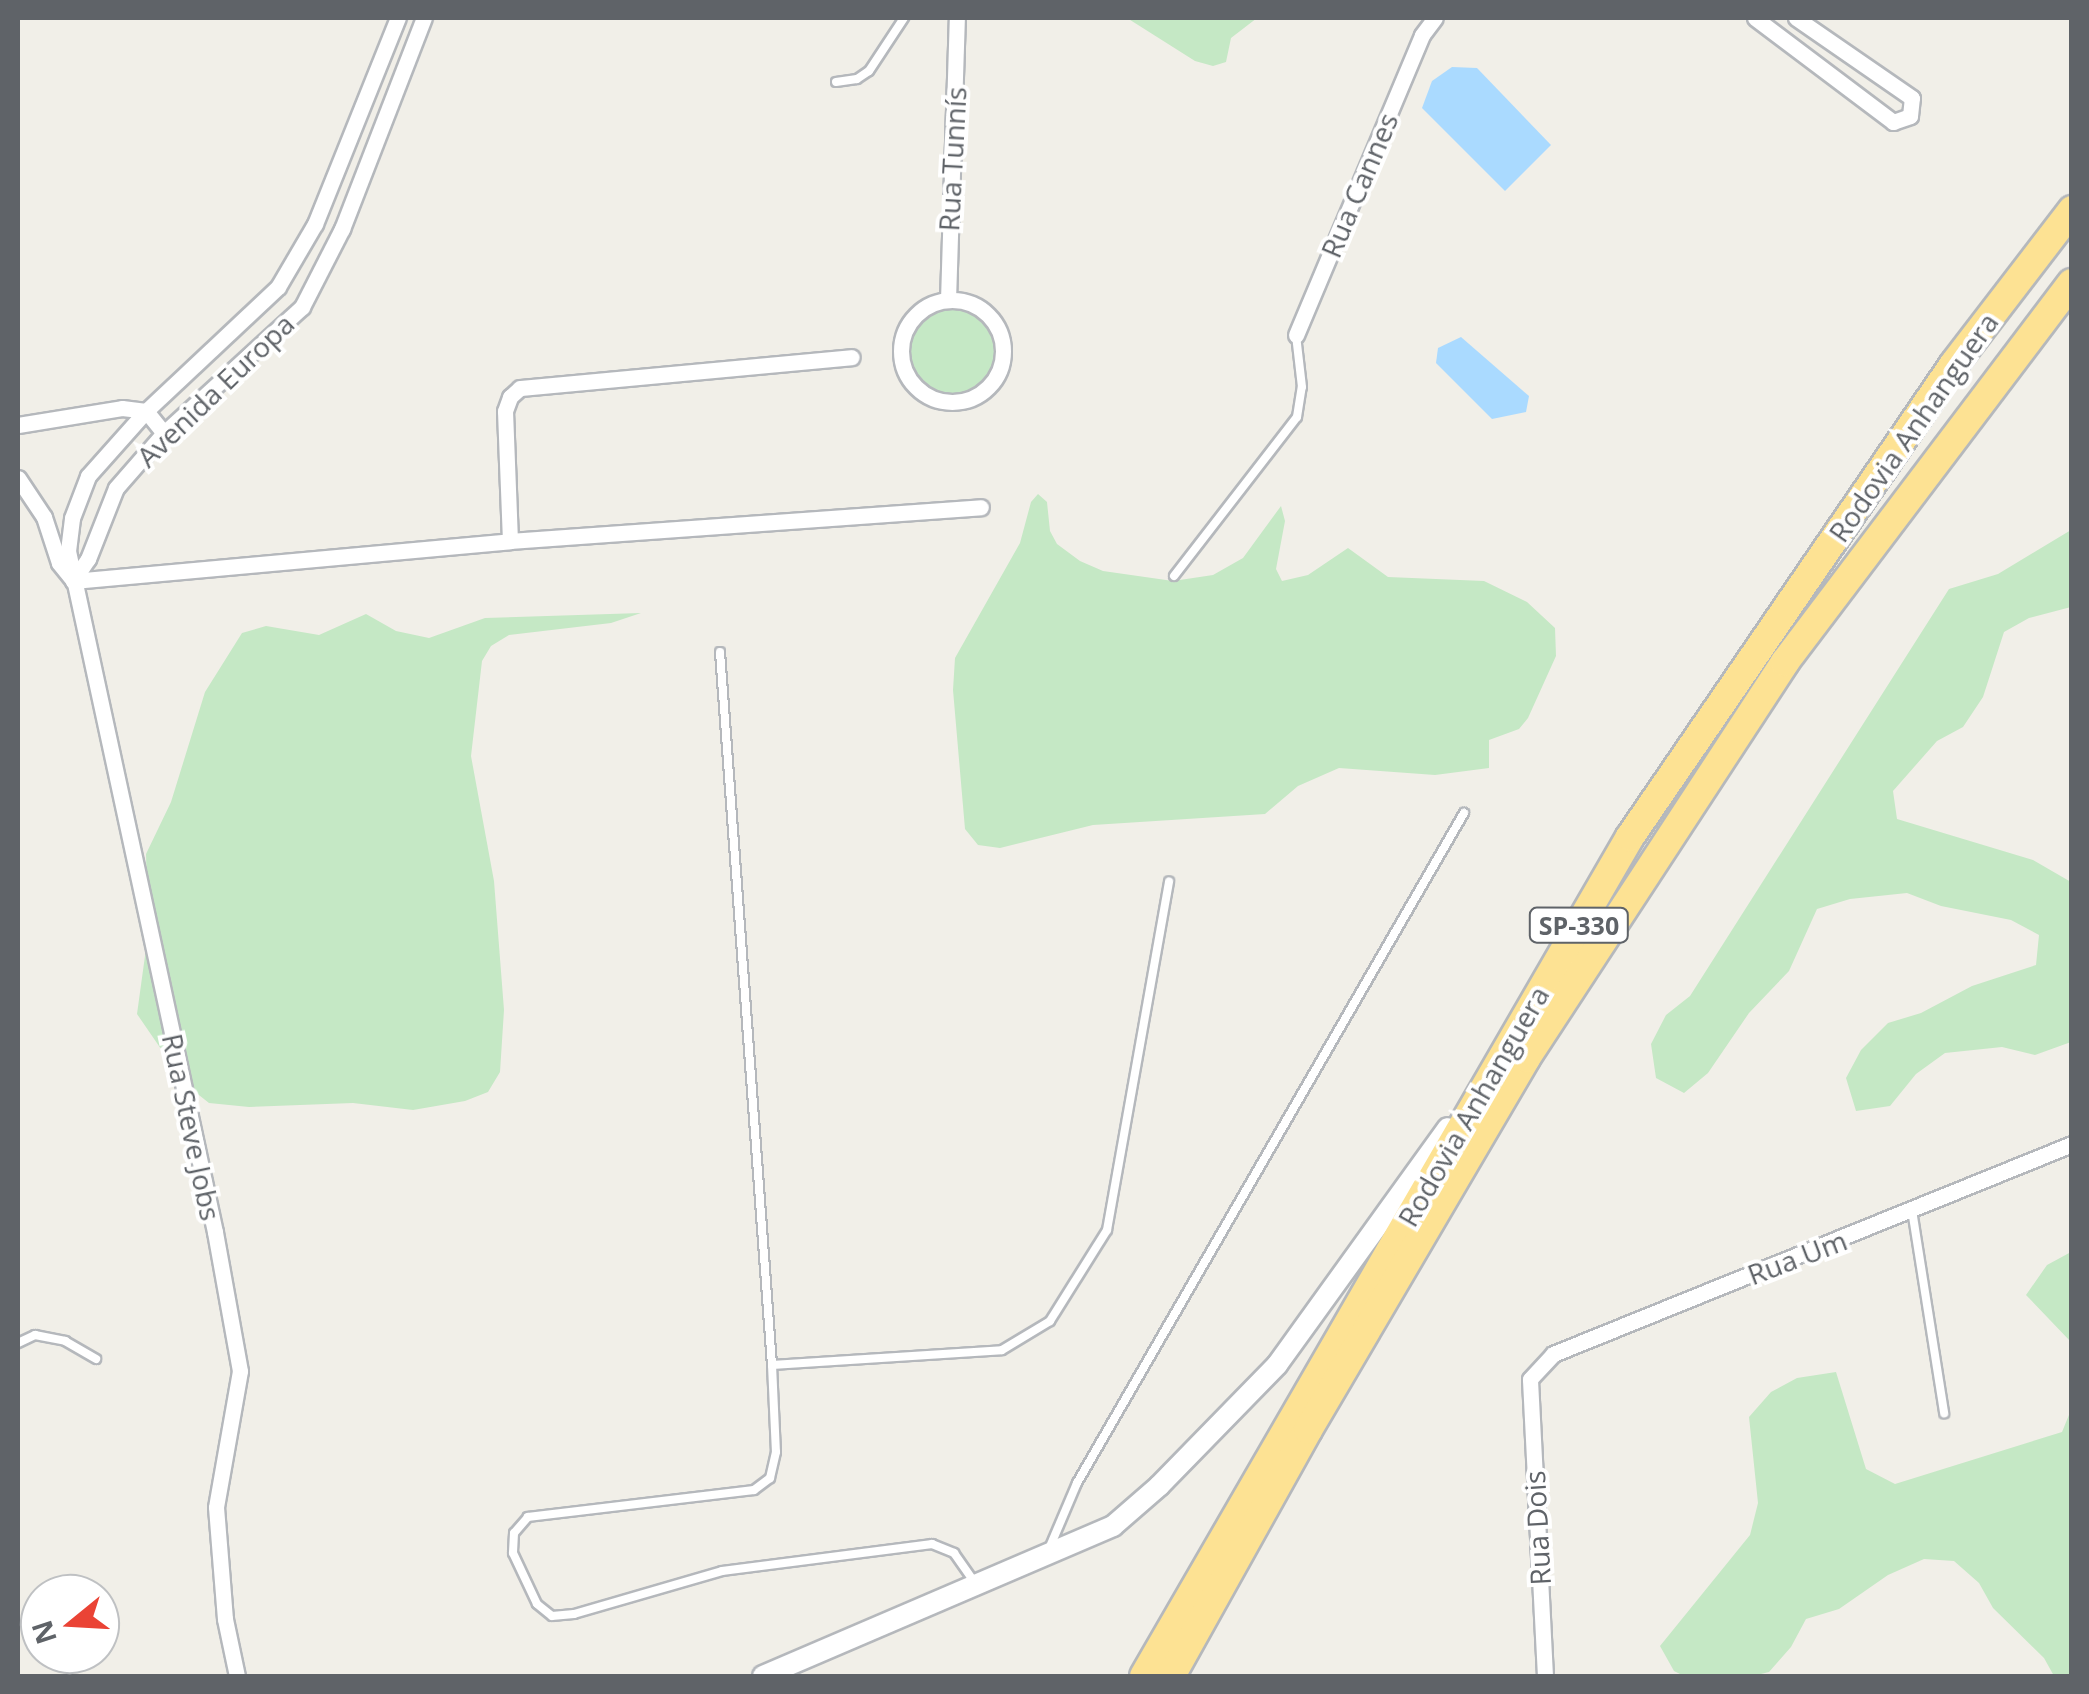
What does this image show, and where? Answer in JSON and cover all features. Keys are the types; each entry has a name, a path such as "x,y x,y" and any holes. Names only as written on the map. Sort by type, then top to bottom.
{"highway":[{"name":"Rodovia Anhanguera","path":"1144,1676 1641,821 1954,364 2072,210"},
{"name":"Rodovia Anhanguera","path":"1171,1676 1318,1413 1526,1058 1785,662 2072,283"}],"main road":[{"path":"763,1676 1112,1526 1159,1486 1277,1366 1507,1048"}],"street":[{"name":"Avenida Europa","path":"73,581 68,551 72,518 88,476 146,412 278,288 314,224 398,18"},
{"name":"Avenida Europa","path":"73,581 88,558 116,488 164,433 302,307 342,229 424,18"},
{"name":"Rua Tunnís","path":"948,300 957,18"},
{"path":"1756,18 1893,122 1910,116 1912,98 1796,18"},
{"name":"Rua Cannes","path":"1296,335 1430,22"},
{"path":"948,300 980,309 1000,335 1003,352 992,384 979,395 946,402 916,388 901,358 901,342 918,312 948,300"},
{"path":"510,541 506,411 510,396 520,388 852,356"},
{"path":"18,425 122,408 146,412 164,433"},
{"path":"18,478 44,517 58,563 73,581 510,541 981,507"},
{"name":"Rua Steve Jobs","path":"73,581 215,1232 240,1371 216,1507 224,1619 237,1676"},
{"name":"Rua Um","path":"1530,1378 1553,1354 2072,1144"},
{"name":"Rua Dois","path":"1530,1378 1545,1676"}],"lane":[{"path":"836,82 857,79 869,71 904,18"},
{"path":"1174,576 1298,417 1302,386 1296,335"},
{"path":"720,652 776,1452 770,1478 754,1490 528,1518 514,1533 513,1553 537,1604 552,1616 574,1614 722,1571 932,1544 954,1553 977,1585"},
{"path":"1047,1556 1077,1483 1464,813"},
{"path":"772,1365 1002,1350 1050,1321 1107,1230 1169,881"},
{"path":"1912,1210 1944,1413"},
{"path":"18,1344 35,1335 65,1342 96,1359"}],"green space":[{"path":"1127,18 1257,18 1231,38 1226,62 1213,66 1195,61"},
{"path":"952,306 969,309 984,319 994,334 994,368 984,383 969,393 952,396 935,393 920,383 910,368 907,351 910,334 920,319 935,309"},
{"path":"1038,494 1047,502 1050,531 1057,544 1080,561 1103,571 1173,581 1213,575 1243,558 1281,506 1285,521 1276,569 1282,581 1308,575 1348,548 1388,577 1484,581 1527,602 1555,628 1556,656 1528,718 1519,729 1489,740 1489,768 1435,775 1339,768 1298,786 1265,814 1093,825 1000,848 978,845 965,829 953,690 955,658 1020,543 1031,502"},
{"path":"2071,530 2071,607 2029,618 2004,632 1983,697 1963,727 1937,741 1893,791 1897,819 2033,860 2071,882 2071,1042 2035,1055 2002,1047 1945,1053 1916,1074 1890,1106 1856,1111 1846,1078 1861,1050 1888,1023 1921,1013 1972,986 2036,965 2039,935 2011,920 1941,906 1907,893 1850,899 1817,909 1789,971 1749,1013 1708,1073 1684,1093 1656,1078 1651,1044 1666,1015 1690,996 1949,589 1998,574"},
{"path":"641,613 611,623 509,635 491,646 482,661 471,756 494,881 504,1010 500,1072 488,1092 465,1101 413,1110 353,1103 249,1107 209,1103 185,1084 137,1014 148,934 146,854 171,802 205,692 242,633 266,626 319,635 366,614 396,631 429,638 485,618"},
{"path":"2071,1252 2071,1357 2070,1341 2026,1295 2047,1265"},
{"path":"1836,1372 1866,1469 1895,1484 2062,1432 2071,1410 2071,1676 2054,1676 2044,1658 1993,1608 1979,1583 1954,1561 1924,1559 1888,1575 1839,1609 1806,1619 1791,1647 1769,1672 1753,1676 1684,1676 1674,1671 1660,1646 1750,1535 1758,1503 1749,1417 1771,1392 1797,1378"}],"water":[{"path":"1452,67 1477,68 1551,145 1505,191 1422,108 1432,81"},
{"path":"1461,337 1529,396 1526,412 1492,419 1436,363 1438,348"}]}
